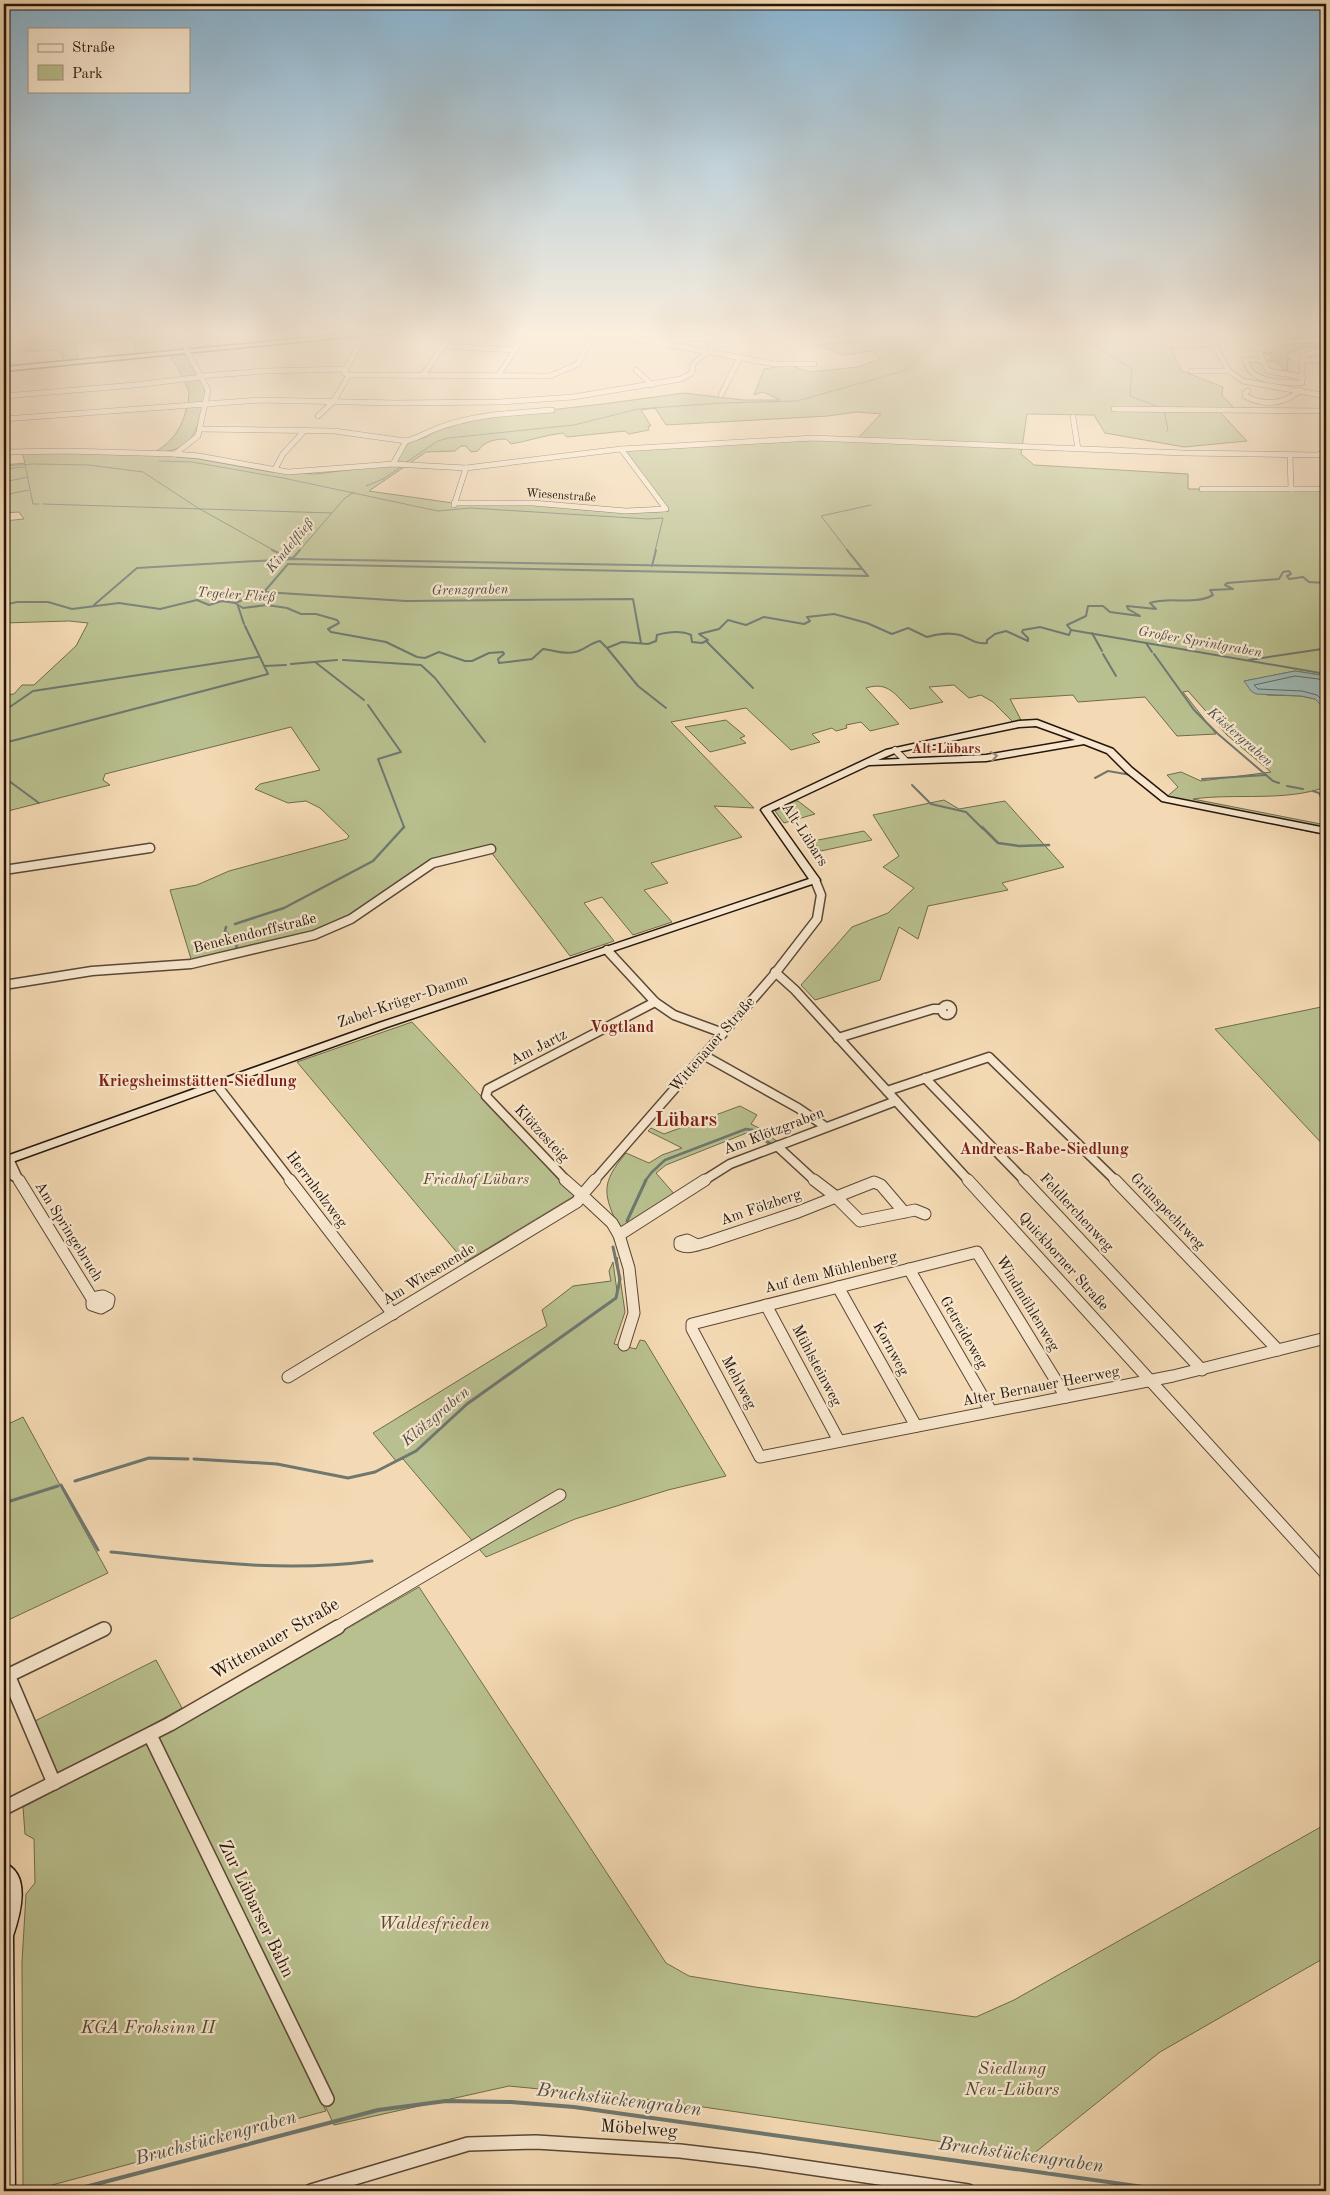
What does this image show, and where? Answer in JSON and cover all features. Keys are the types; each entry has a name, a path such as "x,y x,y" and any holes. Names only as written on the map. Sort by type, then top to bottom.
{"street":[{"path":"175,454 199,433"},
{"path":"274,469 283,454 302,433"},
{"path":"357,433 406,441 428,433"},
{"path":"1076,433 1078,449"},
{"path":"4,452 67,451 175,454 199,456 274,469 313,472 393,464 466,468 621,449 813,438 1078,449 1290,455 1326,454"},
{"path":"393,464 406,441"},
{"path":"621,449 666,509"},
{"path":"1290,455 1291,489"},
{"name":"Wiesenstraße","path":"466,468 454,504 530,503 588,508 666,509"},
{"path":"1202,489 1326,490"},
{"name":"Alt-Lübars","path":"775,972 817,920 821,895 815,880 766,810 869,763 882,754 895,750 1027,722 1037,723 1110,751 1129,770 1165,799 1326,831"},
{"name":"Alt-Lübars","path":"869,763 986,758 1057,744 1086,741"},
{"path":"895,750 906,760"},
{"path":"4,870 150,848"},
{"name":"Benekendorffstraße","path":"4,985 92,971 192,964 314,935 351,919 433,863 492,849"},
{"name":"Zabel-Krüger-Damm","path":"6,1163 216,1084 444,1004 815,880"},
{"path":"607,950 655,1002 674,1015 723,1033"},
{"name":"Wittenauer Straße","path":"582,1195 705,1056 775,972"},
{"name":"Quickborner Straße","path":"775,972 790,985 1326,1574"},
{"name":"Am Jartz","path":"488,1089 655,1002"},
{"path":"838,1038 926,1011 941,1009"},
{"path":"705,1056 798,1108 826,1128"},
{"name":"Grünspechtweg","path":"925,1078 988,1057 1109,1174 1278,1350"},
{"path":"887,1091 925,1078"},
{"name":"Feldlerchenweg","path":"925,1078 985,1138 1202,1370"},
{"name":"Herrnholzweg","path":"216,1084 393,1314"},
{"name":"Klötzesteig","path":"488,1089 486,1096 575,1190 582,1195"},
{"name":"Am Klötzgraben","path":"619,1235 730,1164 896,1101"},
{"name":"Am Fölzberg","path":"777,1146 806,1174 835,1196 860,1221 915,1210 925,1214"},
{"name":"Am Springebruch","path":"6,1163 18,1179 93,1300"},
{"name":"Am Fölzberg","path":"697,1245 798,1212 874,1182 878,1183 904,1212"},
{"path":"582,1195 612,1223 619,1235 629,1268 634,1307 624,1345"},
{"name":"Am Wiesenende","path":"288,1377 577,1202 582,1195"},
{"name":"Auf dem Mühlenberg","path":"692,1324 977,1252"},
{"name":"Windmühlenweg","path":"977,1252 1066,1397"},
{"name":"Getreideweg","path":"909,1269 990,1411"},
{"name":"Kornweg","path":"838,1286 916,1426"},
{"name":"Mühlsteinweg","path":"766,1305 839,1441"},
{"name":"Mehlweg","path":"692,1324 692,1329 760,1456"},
{"name":"Alter Bernauer Heerweg","path":"760,1456 1053,1398 1150,1381 1202,1370 1326,1338"},
{"name":"Wittenauer Straße","path":"4,1808 150,1735 412,1584 560,1495"},
{"path":"54,1783 6,1676 104,1629"},
{"name":"Zur Lübarser Bahn","path":"150,1735 314,2069 327,2100"},
{"path":"4,1871 12,1878 13,1888 10,1919 4,1936 6,2191"},
{"name":"Möbelweg","path":"311,2191 468,2144 536,2142 612,2145 680,2151 968,2191"}],"green space":[{"path":"176,433 194,433 184,445 176,449 155,452"},
{"path":"432,433 560,433 511,444 506,439 494,440 483,445 478,451 471,452 466,446 461,446 455,451 426,452 369,491 453,503 548,505 586,509 666,510 621,449 813,438 857,439 862,433 1024,433 1021,454 1034,465 1188,474 1188,489 1326,489 1326,676 1295,671 1245,681 1267,695 1301,696 1315,699 1326,710 1326,787 1310,792 1277,796 1193,799 1326,825 1326,835 1162,801 1178,787 1167,775 1181,772 1201,781 1271,772 1227,735 1188,691 1183,692 1216,734 1177,736 1145,697 1078,702 1073,695 1010,699 1021,720 1013,722 993,702 981,695 969,698 954,685 929,687 943,702 910,709 896,694 886,688 874,686 866,688 899,724 870,731 861,722 846,725 847,728 836,731 832,728 812,734 820,742 791,750 746,708 671,722 754,808 714,806 742,837 651,863 668,883 644,890 672,922 633,935 602,897 584,903 614,941 570,956 488,848 446,858 330,928 192,962 170,890 197,885 229,871 347,839 349,836 320,808 306,801 288,803 255,789 260,784 320,770 291,727 105,774 103,780 110,785 4,812 4,695 14,694 22,685 34,685 76,646 88,623 69,621 4,623 4,521 24,519 19,512 4,513 4,465 25,463 22,452 158,455 199,459 271,472 315,474 397,464 398,458 409,442"},
{"path":"563,433 601,433 567,437"},
{"path":"1107,433 1240,433 1247,441 1184,447"},
{"path":"726,720 745,736 740,738 746,743 710,752 685,727"},
{"path":"944,800 959,809 1005,801 1064,867 1002,883 1008,890 928,906 918,939 899,927 880,980 815,1000 801,985 852,927 888,913 914,888 883,867 899,856 873,815"},
{"path":"798,801 815,814 784,823 775,811"},
{"path":"864,831 872,840 821,851 813,841"},
{"path":"1326,1006 1326,1148 1215,1029"},
{"name":"Friedhof Lübars","path":"412,1022 574,1196 465,1262 297,1062"},
{"path":"740,1106 757,1115 751,1124 779,1143 771,1146 752,1132 749,1132 666,1165 656,1173 676,1196 620,1230 610,1207 607,1190 608,1181 612,1173 626,1153 649,1163 662,1155 682,1148 648,1131 651,1128 664,1134"},
{"path":"617,1257 625,1312 614,1344 636,1349 640,1340 645,1341 726,1476 668,1490 575,1519 486,1557 403,1459 396,1461 373,1433 547,1326 542,1310 573,1286 611,1281 609,1271 613,1262 617,1291 619,1288"},
{"path":"23,1417 108,1573 4,1622 4,1426"},
{"name":"Waldesfrieden","path":"419,1587 666,1963 689,1976 755,1987 976,2017 1014,2000 1326,1824 1326,1957 1160,2052 1032,2155 662,2101 509,2086 334,2125 156,1739"},
{"path":"156,1660 182,1708 55,1774 33,1722"},
{"name":"KGA Frohsinn II","path":"150,1742 326,2111 30,2191 23,2191 22,1962 26,1894 35,1883 34,1839 25,1834 23,1807"}],"water":[{"path":"1295,671 1326,676 1326,710 1315,699 1301,696 1256,694 1251,691 1244,681"}],"waterway":[{"name":"Kindelfließ","path":"405,463 438,441 448,438 492,433"},
{"path":"159,461 192,462 353,493"},
{"path":"25,465 33,464"},
{"path":"35,464 89,465 143,472 200,509"},
{"path":"4,466 25,465"},
{"path":"25,465 28,477"},
{"name":"Kindelfließ","path":"368,485 366,486 383,479 402,466"},
{"path":"4,469 24,467"},
{"path":"4,482 28,477"},
{"path":"28,477 33,504 39,504"},
{"path":"4,495 29,490"},
{"name":"Kindelfließ","path":"299,551 344,499 353,493"},
{"path":"353,493 438,511 470,508 648,519 663,518 655,551"},
{"path":"43,504 200,509"},
{"path":"848,551 821,516 871,505"},
{"path":"200,509 331,513"},
{"path":"200,509 275,551"},
{"path":"272,550 291,558"},
{"name":"Kindelfließ","path":"292,559 300,550"},
{"path":"652,565 656,550"},
{"path":"264,592 288,564 868,576 847,550"},
{"path":"94,605 137,568 292,559"},
{"path":"292,559 652,565"},
{"path":"652,565 862,569"},
{"name":"Tegeler Fließ","path":"1071,630 1067,625 1086,616 1088,606 1103,606 1110,612 1140,616 1128,609 1127,606 1156,609 1150,603 1166,600 1198,600 1213,595 1210,590 1233,589 1225,585 1227,583 1279,579 1283,572 1289,571 1291,574 1287,576 1289,579 1303,577 1309,582 1326,583"},
{"name":"Kindelfließ","path":"235,603 264,592"},
{"name":"Grenzgraben","path":"264,592 406,601 633,599 641,643"},
{"name":"Tegeler Fließ","path":"4,605 17,602 48,602 72,609 119,603 160,609 197,600 209,605 222,601 235,603"},
{"name":"Tegeler Fließ","path":"235,603 243,608 267,605 287,608 301,614 316,614 337,620 339,623 328,629 331,632 386,642 417,657 425,658 439,652 465,661 472,661 489,653 503,652 504,654 498,659 499,663 532,659 543,649 571,653 600,641 607,648"},
{"path":"238,606 244,624"},
{"name":"Tegeler Fließ","path":"607,648 622,642 648,644 656,641 657,635 670,632 687,633 691,635 692,642 702,643 708,640 699,634 719,629 728,620 746,625 764,617 804,624 810,621 807,617 834,614 867,623 892,634 908,628 927,637 956,634 983,643 987,643 987,640 995,634 1006,631 1028,641 1028,638 1022,632 1023,630 1040,627 1069,635 1071,630"},
{"path":"245,626 264,666"},
{"name":"Großer Sprintgraben","path":"1071,630 1092,634"},
{"name":"Großer Sprintgraben","path":"1092,634 1326,674"},
{"path":"1092,634 1102,651"},
{"path":"707,642 753,688"},
{"name":"Großer Sprintgraben","path":"1146,643 1152,652"},
{"path":"607,648 638,686 666,708"},
{"path":"1249,660 1322,649"},
{"path":"1103,654 1116,676"},
{"name":"Küstergraben","path":"1154,654 1194,710 1218,734 1266,775"},
{"path":"4,711 33,691 258,657"},
{"path":"291,664 337,660"},
{"path":"343,660 421,665 435,678 485,742"},
{"path":"315,662 364,700"},
{"path":"264,666 286,665"},
{"path":"4,743 268,674 264,666"},
{"path":"368,705 401,752 378,759 404,827"},
{"path":"1095,778 1108,771 1131,775"},
{"path":"1202,779 1266,775"},
{"name":"Küstergraben","path":"1266,775 1279,783"},
{"path":"9,781 39,803"},
{"path":"912,785 931,804 966,812 983,829"},
{"name":"Küstergraben","path":"1287,786 1303,789"},
{"name":"Küstergraben","path":"1313,791 1319,793 1326,807"},
{"path":"235,924 284,908 373,861 404,827"},
{"path":"982,827 998,843 1019,846 1049,845"},
{"path":"226,927 225,931 237,944 236,950"},
{"name":"Klötzgraben","path":"645,1181 665,1160 746,1129 753,1130 771,1144"},
{"name":"Klötzgraben","path":"627,1221 646,1180"},
{"name":"Klötzgraben","path":"194,1459 277,1464 348,1478 375,1472 416,1451 467,1404 616,1298 620,1279 613,1247"},
{"name":"Klötzgraben","path":"75,1481 149,1458 188,1459"},
{"name":"Klötzgraben","path":"61,1485 98,1550"},
{"name":"Klötzgraben","path":"4,1503 58,1486"},
{"name":"Klötzgraben","path":"111,1552 209,1562 274,1566 306,1566 372,1561"},
{"name":"Bruchstückengraben","path":"70,2191 378,2110 446,2101 511,2102 574,2107 1172,2191"}],"district":[{"name":"Alt-Lübars","path":"946,749"},
{"name":"Vogtland","path":"622,1028"},
{"name":"Kriegsheimstätten-Siedlung","path":"197,1082"},
{"name":"Lübars","path":"686,1121"},
{"name":"Andreas-Rabe-Siedlung","path":"1044,1150"}],"park label":[{"name":"Siedlung Neu-Lübars","path":"1012,2079"}]}
